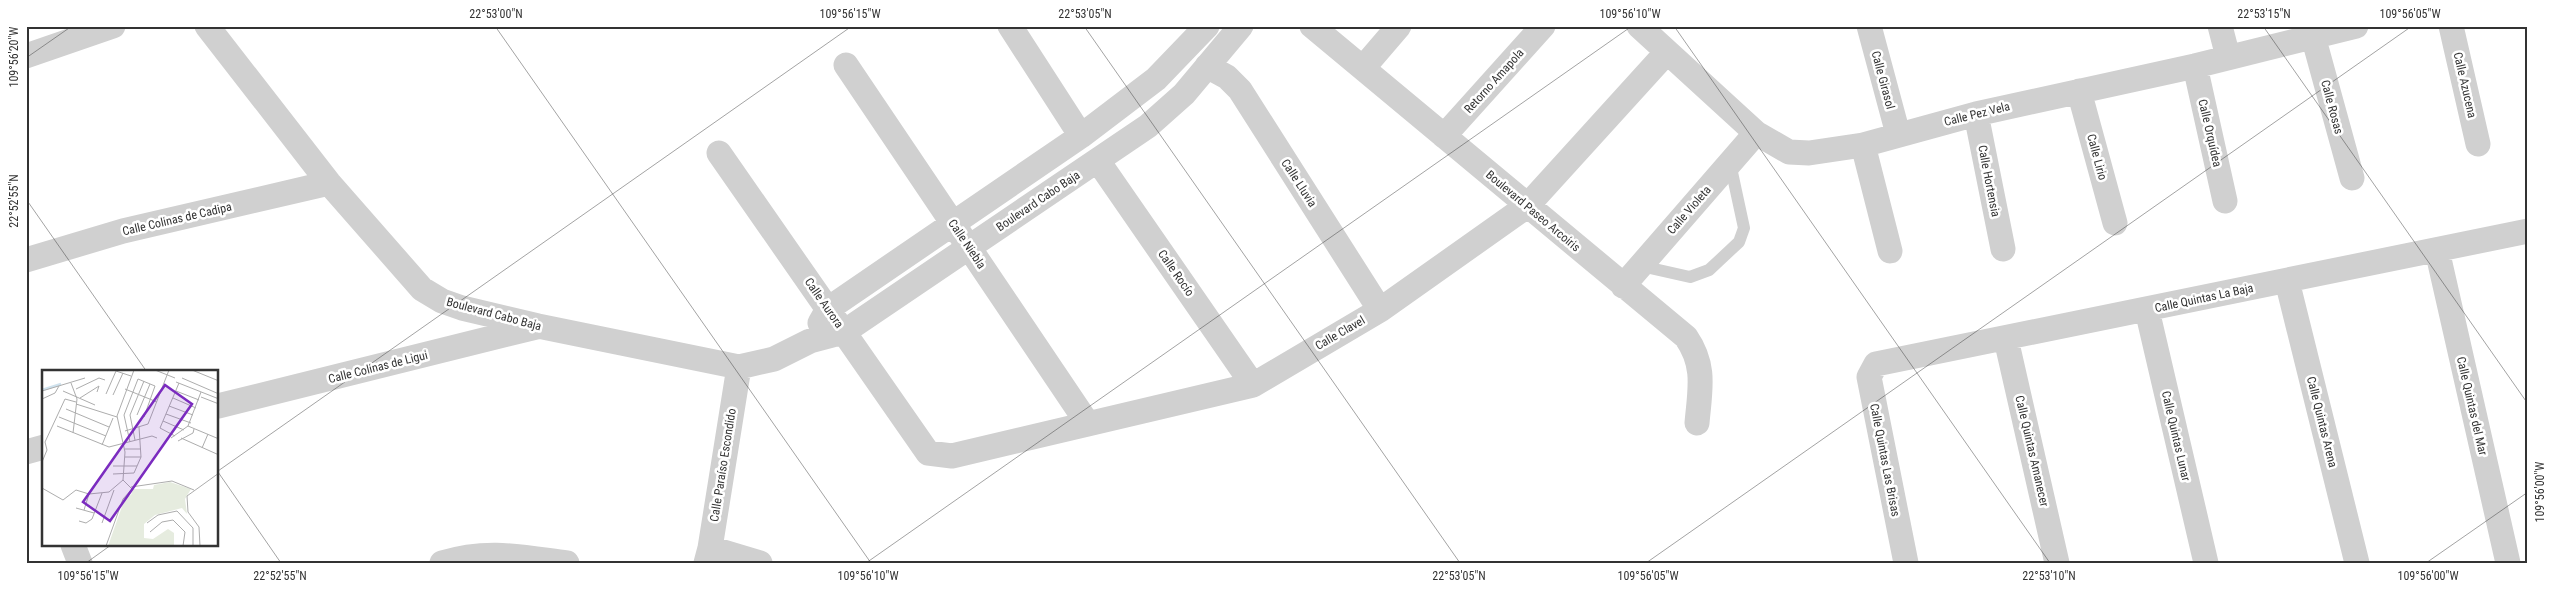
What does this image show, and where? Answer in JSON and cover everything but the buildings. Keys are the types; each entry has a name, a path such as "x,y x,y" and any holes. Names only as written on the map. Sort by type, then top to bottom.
{"street":[{"path":"26,56 113,26"},
{"name":"Boulevard Cabo Baja","path":"207,26 328,183 422,289 442,301 462,308 538,326 739,367 774,358 810,341 844,332 1098,161 1184,94 1241,26"},
{"path":"1010,26 1081,136"},
{"path":"810,341 828,309 1081,136 1156,79 1207,26"},
{"name":"Boulevard Paseo Arcoiris","path":"1312,26 1686,337 1696,351 1701,370 1697,423"},
{"path":"1363,68 1399,26"},
{"name":"Retorno Amapola","path":"1444,136 1543,26"},
{"name":"Calle Pez Vela","path":"1639,26 1756,133 1789,152 1809,153 1863,144 1976,114 2195,66 2356,26"},
{"name":"Calle Girasol","path":"1869,26 1898,134"},
{"path":"2220,26 2228,57"},
{"name":"Calle Azucena","path":"2451,26 2478,144"},
{"name":"Calle Rosas","path":"2313,36 2352,178"},
{"name":"Calle Clavel","path":"928,453 952,456 1253,385 1380,310 1527,206 1667,52"},
{"name":"Calle Niebla","path":"846,64 1088,424"},
{"name":"Calle Lluvia","path":"1207,66 1227,77 1240,90 1380,310"},
{"name":"Calle Orquídea","path":"2195,66 2225,201"},
{"name":"Calle Lirio","path":"2079,91 2115,223"},
{"name":"Calle Hortensia","path":"1976,114 2003,249"},
{"name":"Calle Violeta","path":"1623,286 1756,133"},
{"path":"1863,144 1890,251"},
{"name":"Calle Aurora","path":"719,152 928,453"},
{"name":"Calle Rocío","path":"1098,161 1253,385"},
{"name":"Calle Colinas de Cadipa","path":"26,260 123,231 328,183"},
{"name":"Calle Quintas La Baja","path":"1881,362 2006,339 2528,231"},
{"name":"Calle Quintas del Mar","path":"2437,250 2508,563"},
{"name":"Calle Quintas Arena","path":"2287,280 2357,563"},
{"name":"Calle Quintas Lunar","path":"2147,310 2206,563"},
{"name":"Calle Colinas de Ligui","path":"219,406 538,326"},
{"name":"Calle Quintas Amanecer","path":"2006,339 2057,563"},
{"name":"Calle Quintas Las Brisas","path":"1881,362 1872,369 1869,377 1906,563"},
{"name":"Calle Paraíso Escondido","path":"708,556 739,367"},
{"path":"26,452 42,448"},
{"path":"73,546 80,563"},
{"path":"442,563 467,555 491,554 567,563"},
{"path":"708,556 760,563"}],"lane":[{"path":"1641,266 1690,277 1709,270 1739,242 1744,228 1730,163"}]}
